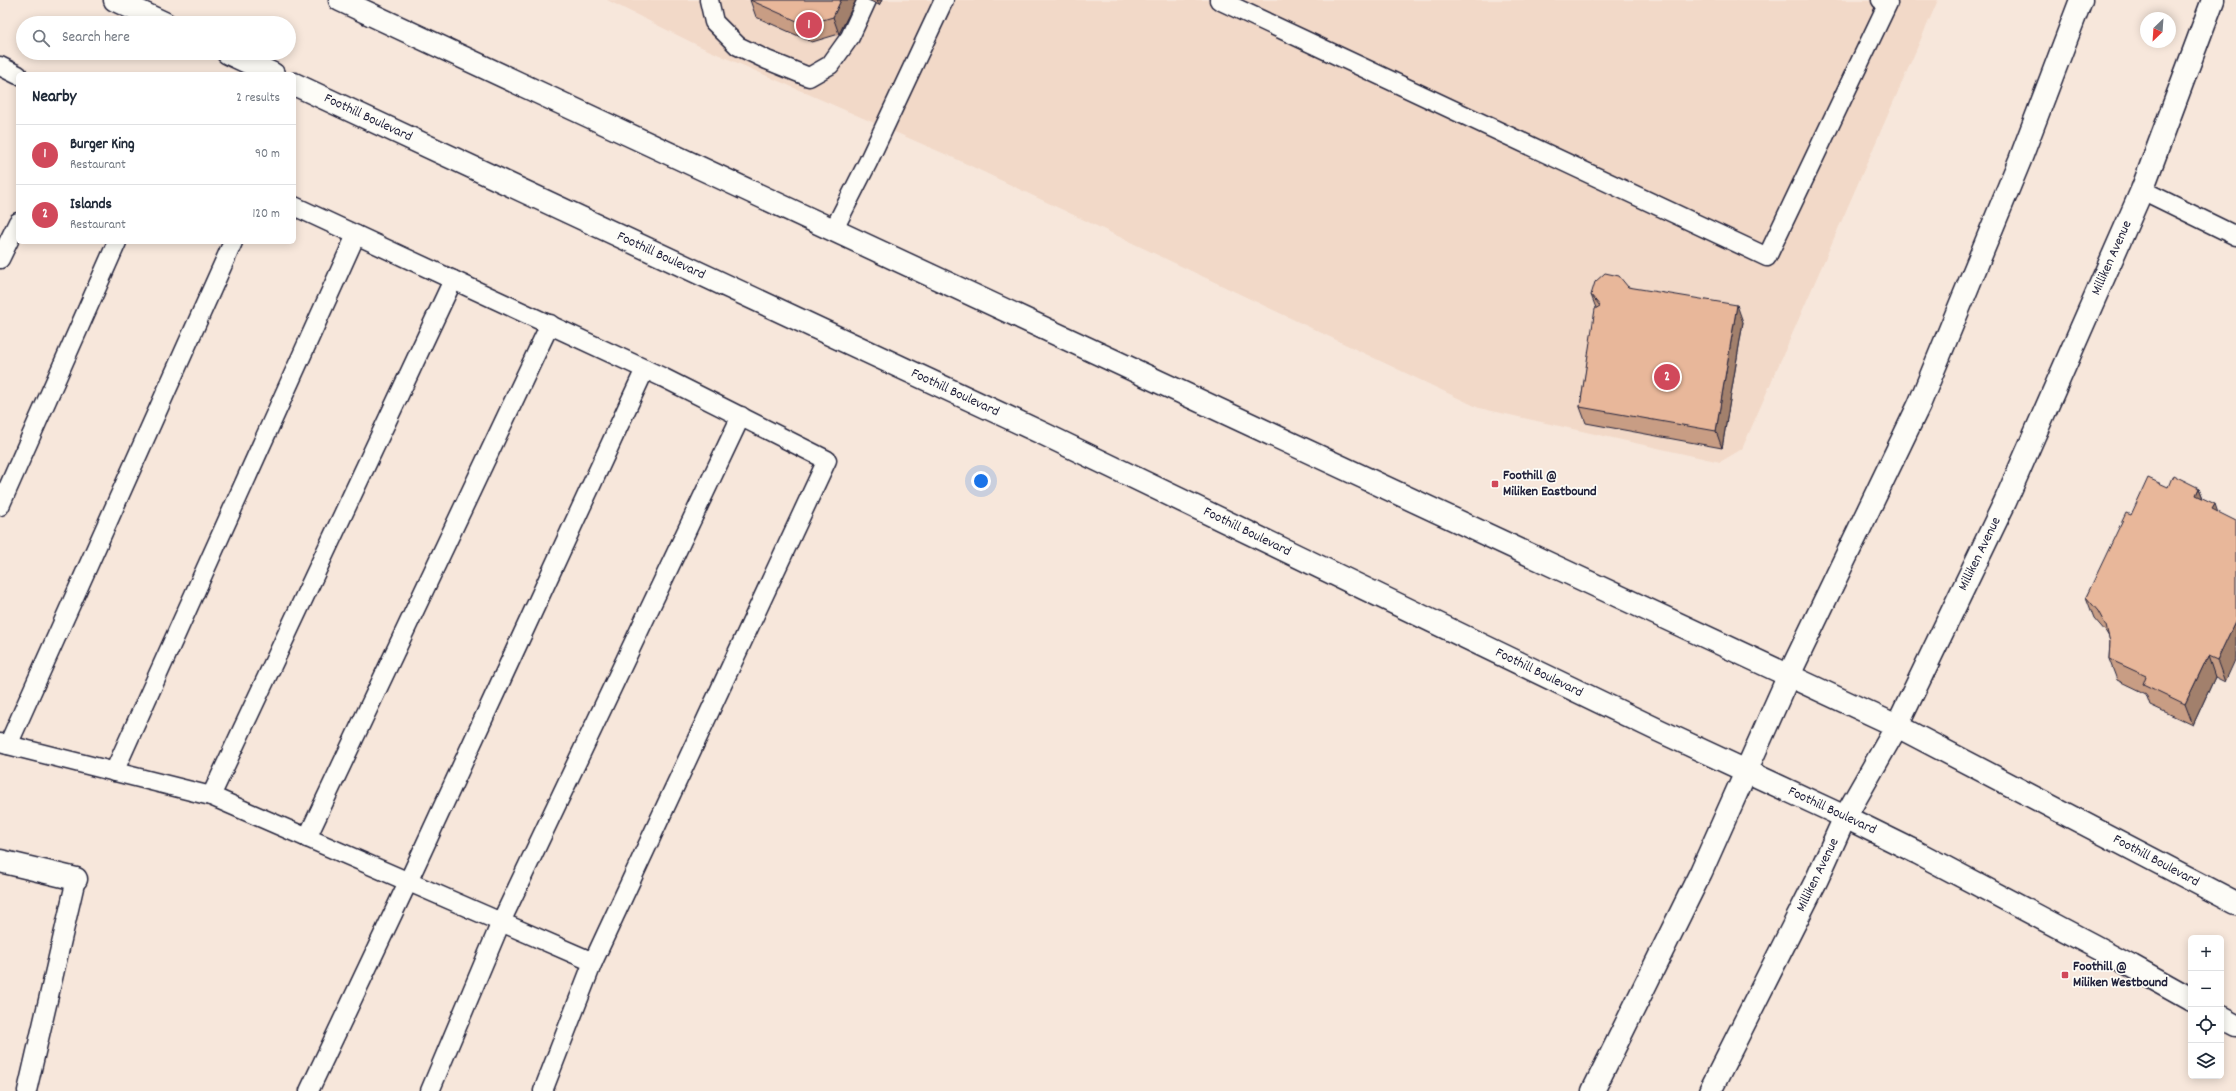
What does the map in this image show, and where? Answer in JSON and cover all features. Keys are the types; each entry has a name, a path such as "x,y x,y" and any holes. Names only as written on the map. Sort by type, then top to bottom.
{"main road":[{"path":"115,0 149,16"},
{"name":"Foothill Boulevard","path":"340,0 1711,641 1789,675 1897,726 2236,903"},
{"path":"1593,1091 1701,872 1789,675 1919,405 2020,160 2080,0"},
{"name":"Milliken Avenue","path":"1710,1091 1817,879 1845,817 1897,726 2005,502 2142,190 2213,0"},
{"path":"243,60 269,72"},
{"name":"Foothill Boulevard","path":"296,85 1053,438 1660,731 1845,817 1918,853 2118,958 2188,998"},
{"path":"0,861 76,879"},
{"path":"2224,1019 2236,1025"}],"lane":[{"path":"709,0 714,22 738,46 767,60 809,77 830,65 850,37 867,0"},
{"path":"832,230 868,162 944,0"},
{"path":"1219,0 1767,257 1888,3 1882,0"},
{"path":"0,66 16,74"},
{"path":"2142,190 2236,236"},
{"path":"296,207 645,369 827,460 593,962 543,1091"},
{"path":"0,259 16,226"},
{"path":"114,772 356,235"},
{"path":"0,506 117,244"},
{"path":"231,244 4,744 211,796 593,962"},
{"path":"211,796 453,280"},
{"path":"307,838 550,324"},
{"path":"309,1091 408,882 645,369"},
{"path":"430,1091 501,922 741,416"},
{"path":"27,1091 76,879"}],"shaded area":[{"path":"607,0 1938,0 1742,449 1720,462 1479,408 954,158 699,46"}],"building":[{"path":"750,0 841,0 833,17 806,25"},
{"path":"1605,273 1619,276 1628,287 1737,305 1716,431 1580,407 1595,309 1600,306 1591,295 1595,282"},
{"path":"2173,475 2199,488 2196,495 2215,504 2212,509 2236,521 2236,620 2217,660 2208,656 2185,704 2143,684 2146,676 2109,659 2110,642 2106,626 2098,611 2086,597 2126,513 2131,515 2148,478 2168,487"}],"place":[{"name":"Burger King","path":"809,25"},
{"name":"Islands","path":"1667,377"},
{"name":"Foothill @ Miliken Eastbound","path":"1495,484"},
{"name":"Foothill @ Miliken Westbound","path":"2065,975"}]}
